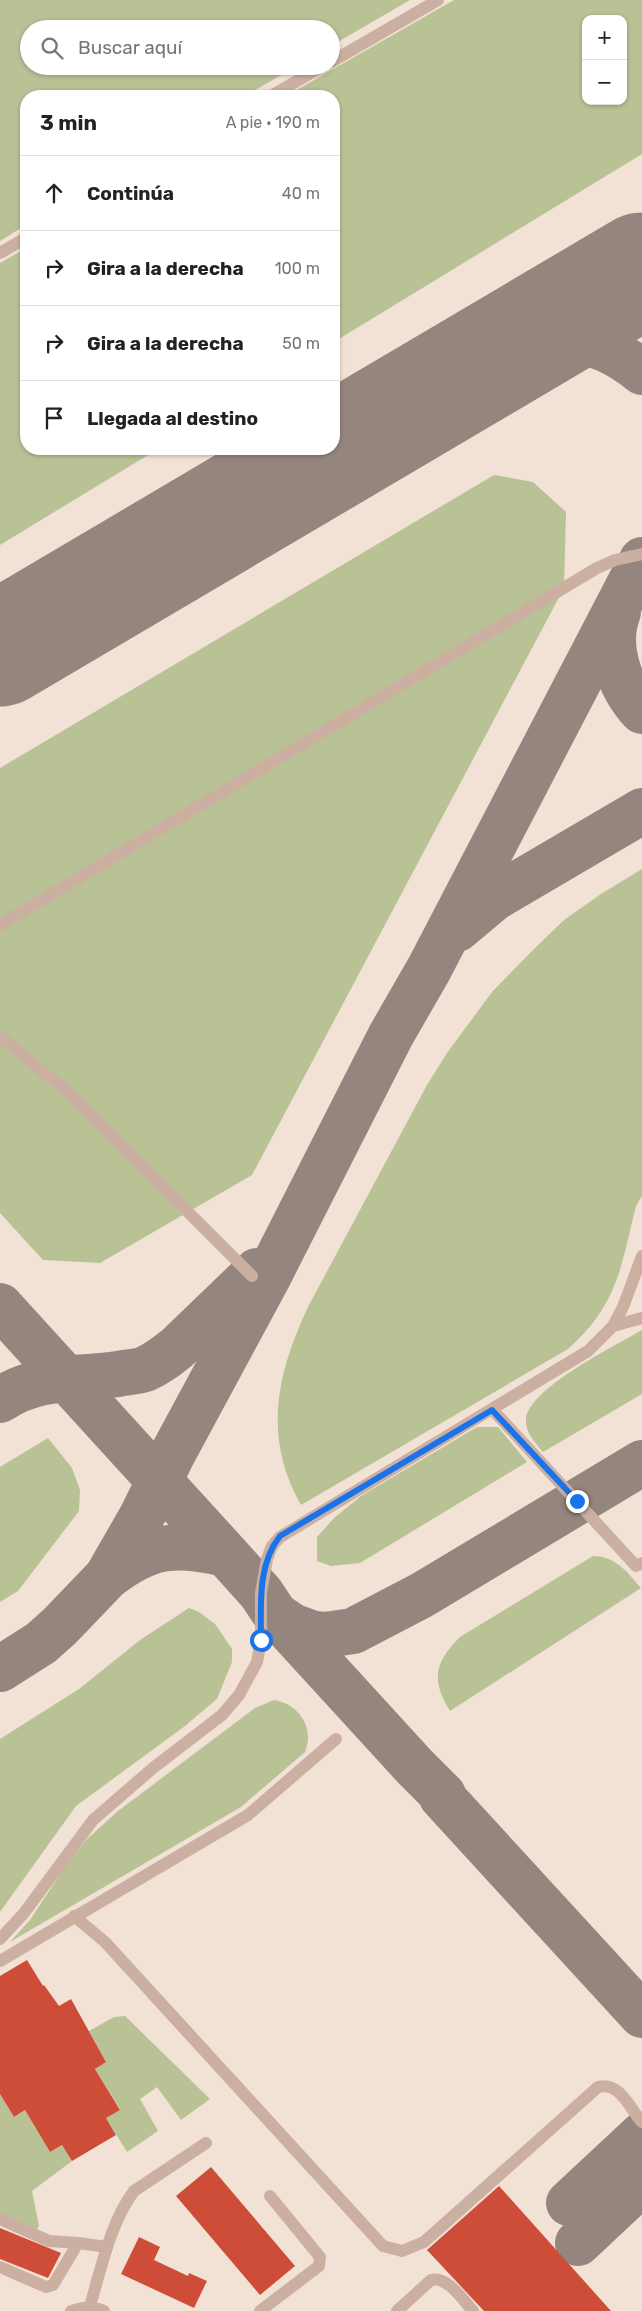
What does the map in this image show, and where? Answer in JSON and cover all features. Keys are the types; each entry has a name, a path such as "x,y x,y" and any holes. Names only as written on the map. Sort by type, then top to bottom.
{"lane":[{"path":"340,57 438,0"},
{"path":"282,90 308,75"},
{"path":"0,253 20,241"},
{"path":"0,925 597,568 615,560 642,554"},
{"path":"0,1037 67,1090 252,1276"},
{"path":"0,1939 24,1913 93,1820 153,1768 222,1715 239,1695 257,1662 261,1640 261,1593 267,1559 272,1546 280,1536 588,1351 613,1326 623,1307 642,1256"},
{"path":"613,1326 642,1318"},
{"path":"492,1410 640,1567"},
{"path":"0,1960 248,1814 336,1739"},
{"path":"74,1916 105,1942 383,2246 402,2251 424,2242 598,2087 605,2085 617,2090 642,2122"},
{"path":"90,2306 107,2247 127,2200 134,2191 206,2142"},
{"path":"260,2311 319,2266 320,2257 270,2196"},
{"path":"0,2219 49,2242 107,2247"},
{"path":"0,2267 39,2286 53,2285 78,2244"},
{"path":"397,2311 431,2280 438,2278 444,2281 473,2311"},
{"path":"71,2311 90,2306 104,2311"}],"green space":[{"path":"0,0 410,0 340,41 340,20 20,20 20,75 281,75 255,90 20,90 20,229 0,241"},
{"path":"454,0 642,0 642,154 340,338 340,90 296,90 323,75 340,75 340,65"},
{"path":"20,251 20,455 148,455 0,545 0,263"},
{"path":"494,475 533,482 566,512 564,588 252,1175 100,1263 43,1260 0,1213 0,768"},
{"path":"642,869 642,1196 636,1206 621,1266 608,1300 598,1317 585,1333 568,1349 301,1505 289,1480 281,1454 278,1430 278,1405 289,1355 309,1305 427,1085 447,1053 492,992 564,920 601,894"},
{"path":"642,1330 642,1394 543,1452 527,1429 526,1419 531,1407 557,1381 594,1357"},
{"path":"477,1427 498,1427 527,1462 360,1563 331,1566 317,1561 317,1537 334,1518 361,1496"},
{"path":"48,1438 72,1468 80,1490 79,1511 18,1591 0,1602 0,1467"},
{"path":"593,1556 608,1559 621,1566 641,1588 450,1711 440,1690 438,1672 440,1664 451,1646 460,1637"},
{"path":"189,1608 199,1612 215,1624 232,1649 232,1662 217,1699 185,1726 76,1806 0,1912 0,1739 79,1689 140,1640"},
{"path":"274,1700 291,1706 303,1719 308,1734 305,1752 241,1807 10,1942 30,1920 66,1865 87,1839 118,1811 255,1708"},
{"path":"125,2016 210,2099 181,2120 157,2087 140,2099 158,2131 127,2152 106,2118 120,2109 95,2069 106,2062 89,2031 114,2017"},
{"path":"0,2094 14,2117 25,2110 50,2152 62,2145 72,2161 32,2191 39,2226 37,2229 0,2215"}],"building":[{"path":"27,1960 43,1986 59,2006 71,1999 106,2062 95,2069 120,2110 106,2118 116,2135 72,2161 62,2145 50,2152 25,2110 14,2117 0,2094 0,1976"},
{"path":"211,2167 295,2266 260,2295 176,2196"},
{"path":"499,2186 611,2311 484,2311 427,2250"},
{"path":"0,2228 61,2253 48,2278 0,2259"},
{"path":"139,2237 160,2247 154,2260 188,2276 189,2273 207,2281 194,2308 121,2274"}],"taxiway":[{"path":"488,361 529,345 567,340 604,348 623,358 642,372"},
{"path":"0,1669 41,1643 107,1577 142,1516 172,1455 268,1277 391,1035 429,969 642,560"},
{"path":"618,612 613,638 616,665 627,690 642,711"},
{"path":"457,929 494,898 642,811"},
{"path":"0,1400 28,1386 43,1382 118,1374 139,1371 149,1367 162,1360 177,1348 257,1271"},
{"path":"0,1306 261,1593 275,1614 443,1795 442,1797 642,2015"},
{"path":"277,1616 292,1626 314,1634 326,1635 353,1631 422,1595 642,1463"},
{"path":"107,1577 137,1558 150,1552 164,1549 177,1547 192,1548 226,1554"},
{"path":"569,2203 642,2135"},
{"path":"578,2243 642,2183"}],"runway":[{"path":"340,448 642,270"},
{"path":"0,649 329,455"}],"route":[{"path":"261,1640 261,1593 267,1559 272,1546 280,1536 492,1410 577,1501"}]}
